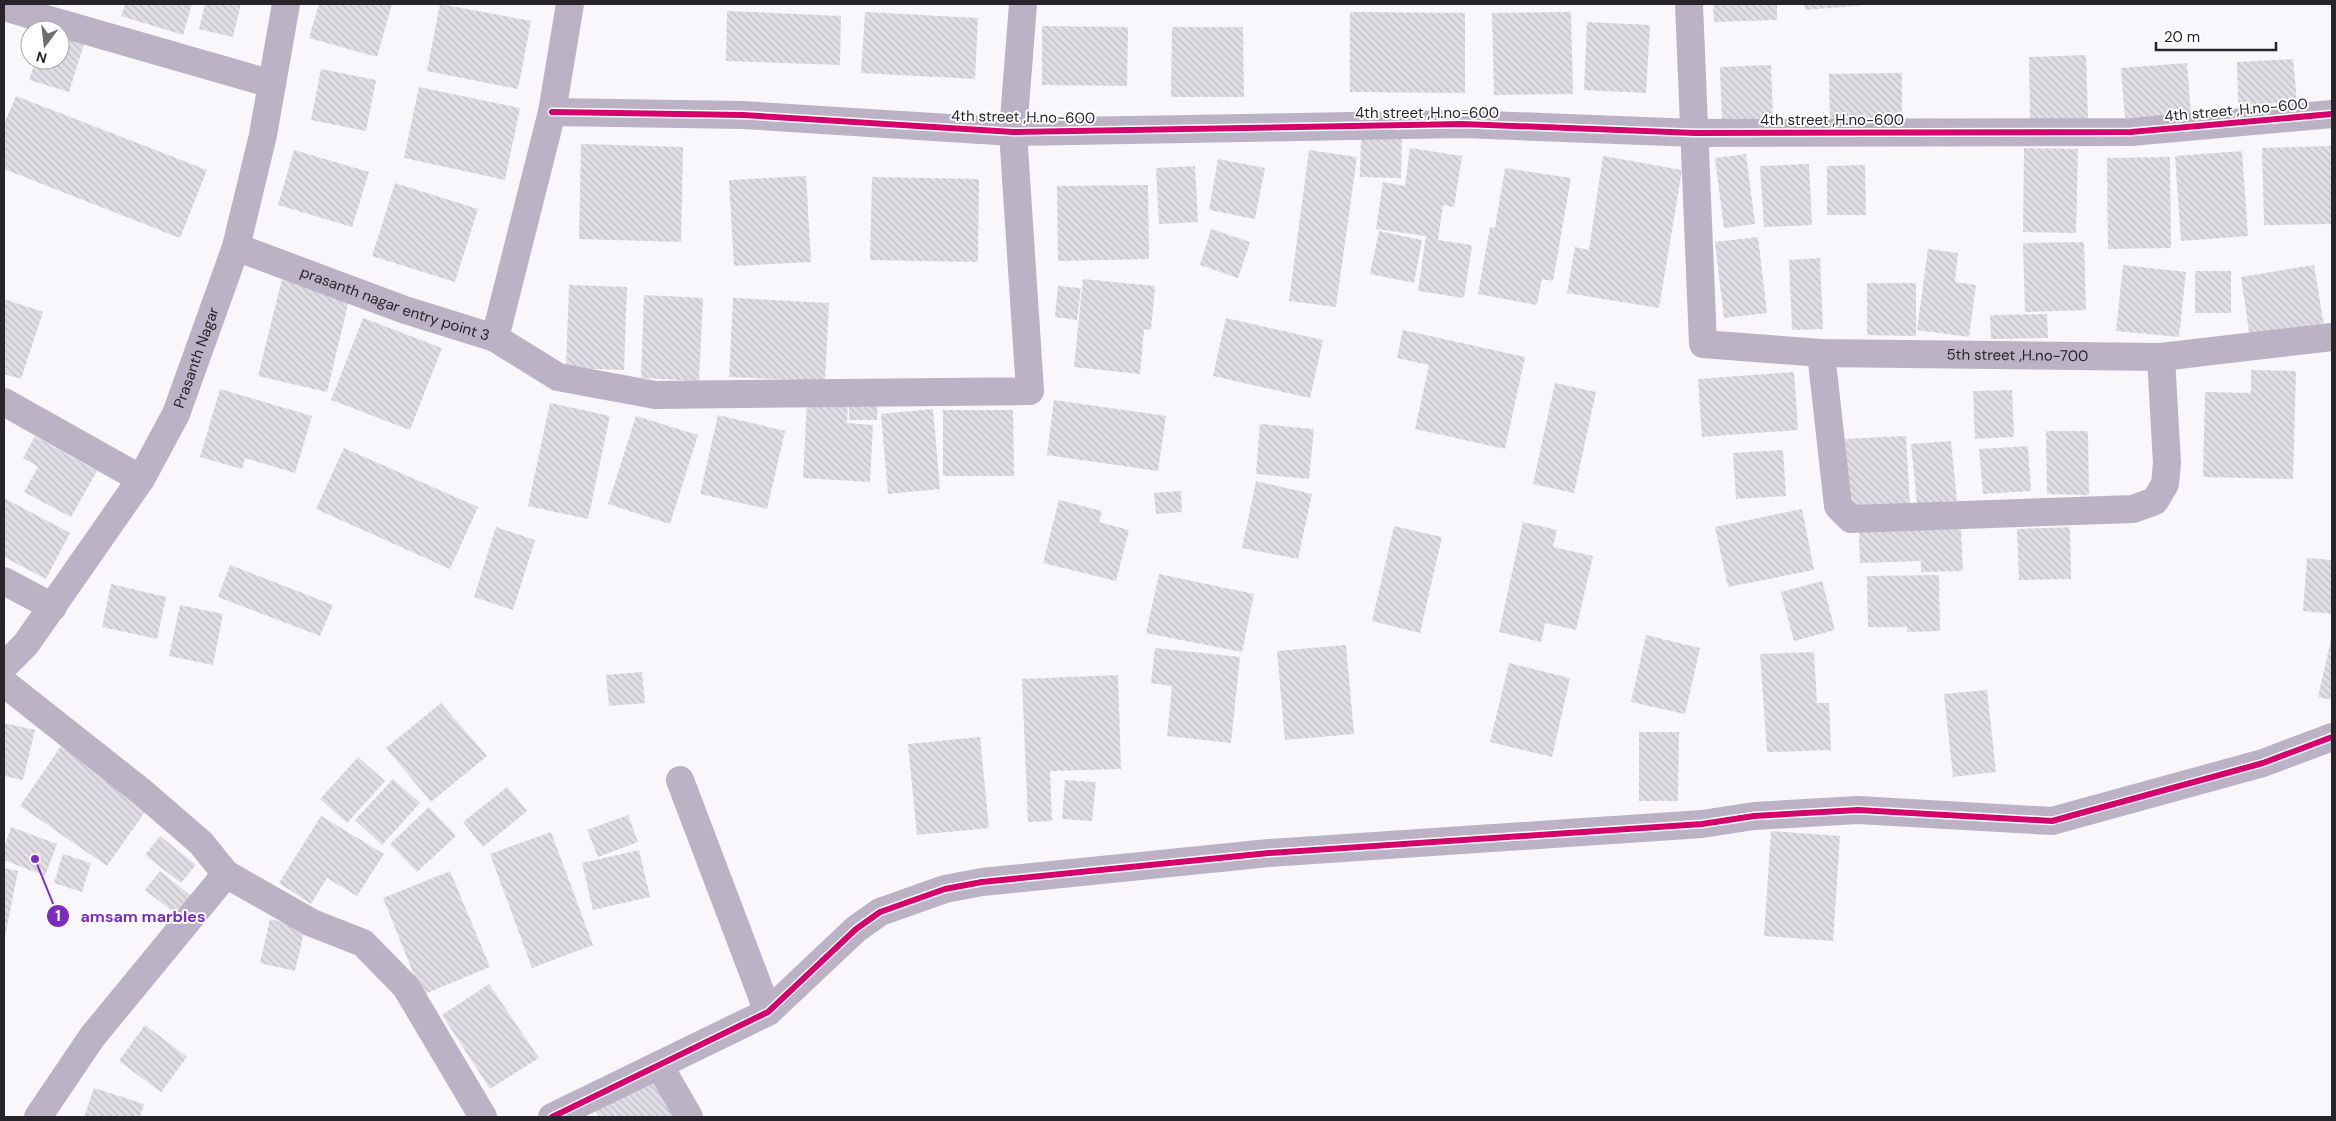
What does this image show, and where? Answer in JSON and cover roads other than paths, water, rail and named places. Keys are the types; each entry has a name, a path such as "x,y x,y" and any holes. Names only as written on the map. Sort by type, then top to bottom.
{"street":[{"name":"Prasanth Nagar","path":"4,666 26,644 141,479 176,414 236,246 258,160 286,4"},
{"name":"prasanth nagar entry point 3","path":"236,246 405,310 495,338 552,112 570,4"},
{"path":"495,338 558,377 655,395 1030,391 1013,132 1023,4"},
{"path":"1689,4 1695,133"},
{"path":"4,7 272,84"},
{"name":"4th street ,H.no-600","path":"552,112 742,115 1013,132 1463,124 1695,133 2131,132 2332,114"},
{"name":"5th street ,H.no-700","path":"1695,133 1703,344 1820,352 2161,357 2332,337"},
{"path":"1820,352 1838,506 1851,519 2133,509 2155,501 2165,484 2167,463 2161,357"},
{"path":"4,402 141,479"},
{"path":"4,581 53,607"},
{"path":"4,683 142,792 201,842 226,874 312,923 363,943 406,987 483,1117"},
{"path":"552,1117 768,1012 856,929 880,912 945,889 982,882 1269,853 1692,825 1754,816 1858,810 2052,821 2263,763 2332,737"},
{"path":"680,780 768,1012"},
{"path":"38,1117 92,1037 226,874"},
{"path":"659,1065 689,1117"}],"place":[{"name":"amsam marbles","path":"35,859"}]}
